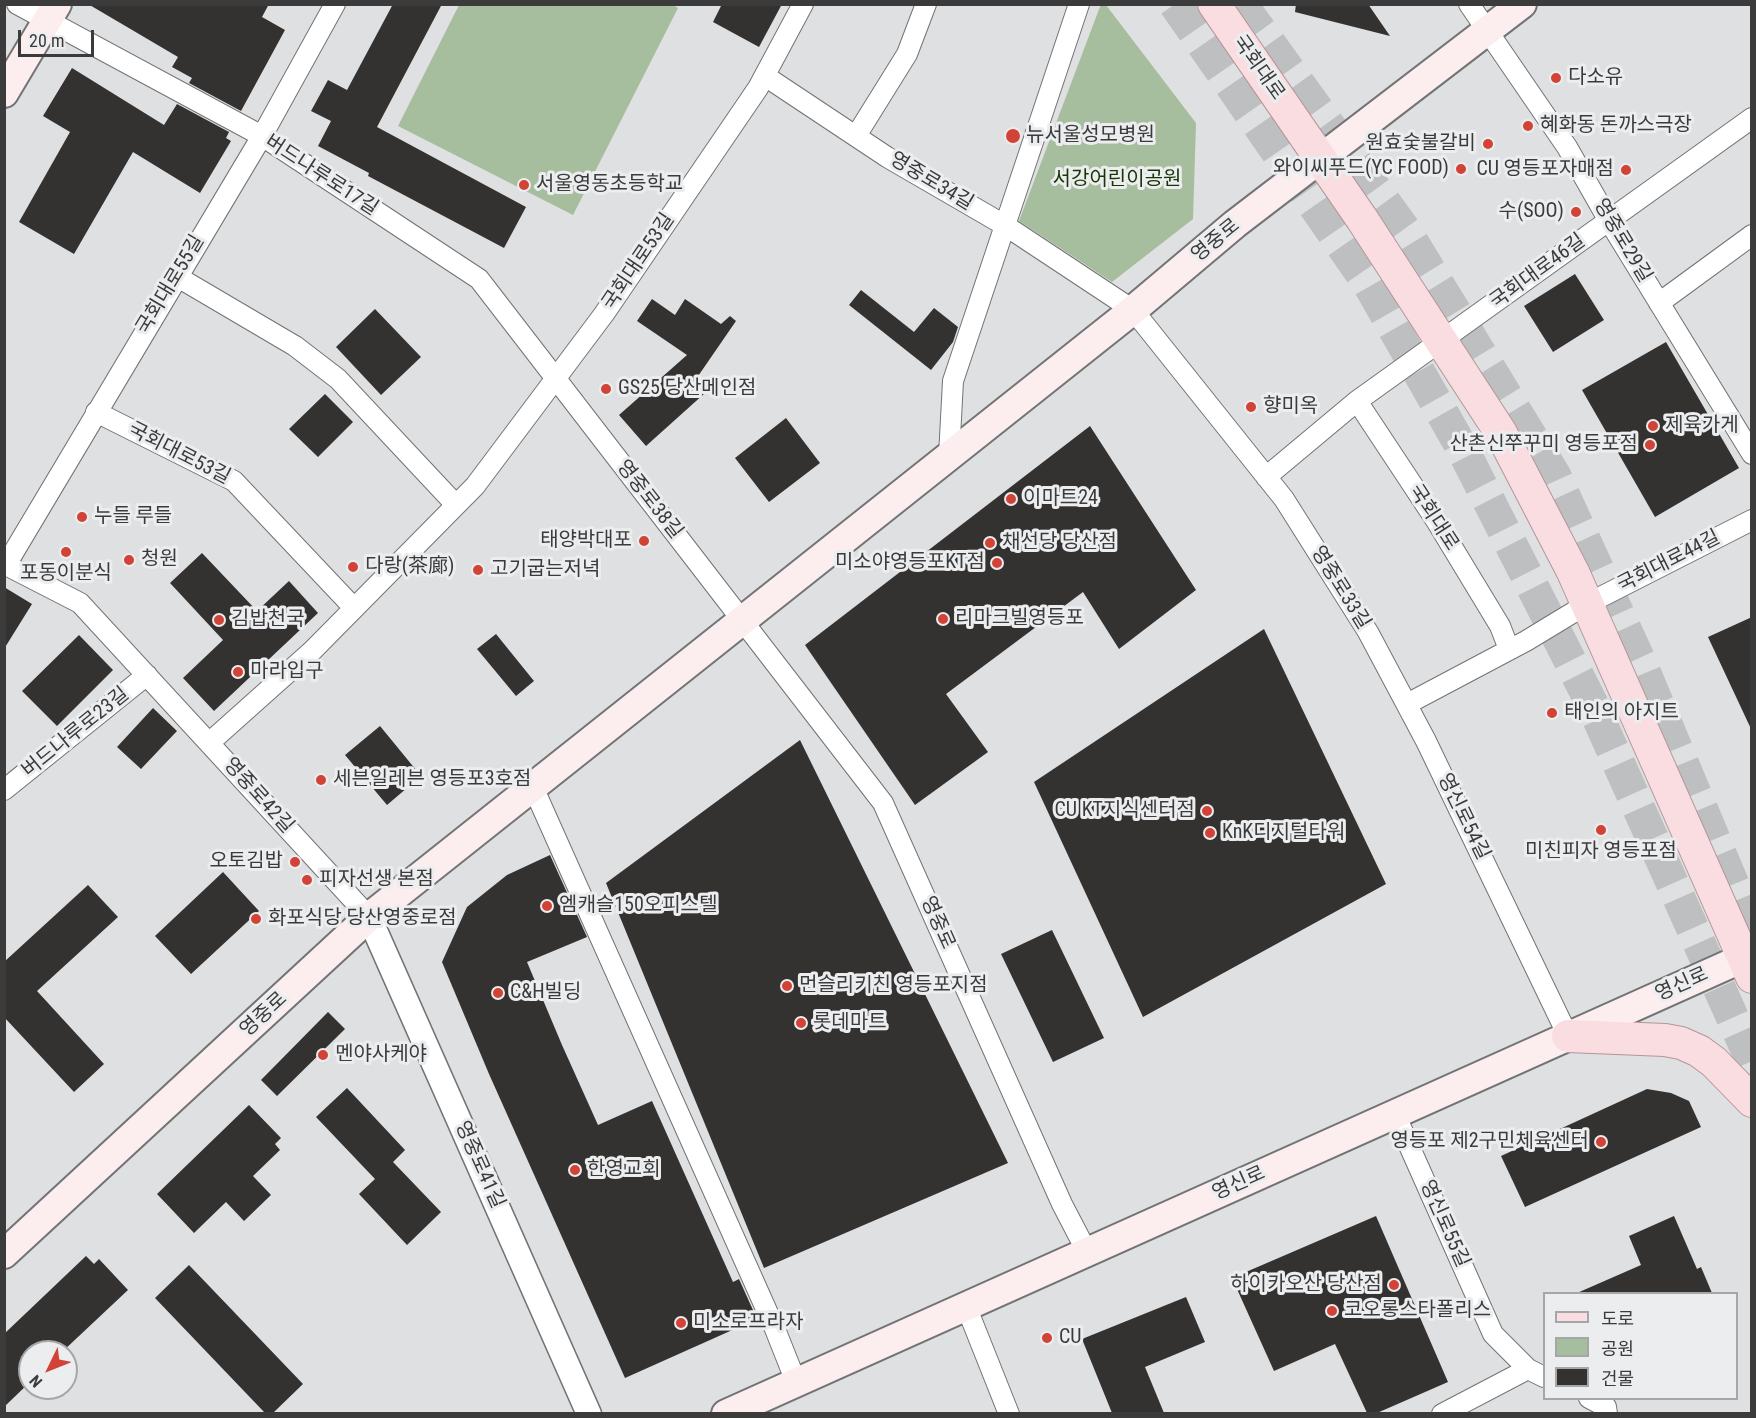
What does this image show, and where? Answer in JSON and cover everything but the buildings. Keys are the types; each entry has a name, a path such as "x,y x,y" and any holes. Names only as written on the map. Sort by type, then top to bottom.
{"main road":[{"name":"국회대로","path":"1214,4 1321,160 1501,433 1587,604 1749,963"},
{"name":"영중로","path":"4,1254 369,917 1133,310 1235,225 1522,4"},
{"path":"4,93 52,12"},
{"name":"영신로","path":"726,1413 1568,1036 1749,963"},
{"path":"1568,1036 1665,1040 1681,1043 1699,1051 1714,1062 1752,1101"}],"street":[{"name":"버드나루로17길","path":"17,4 52,12 262,136 479,279 555,380"},
{"name":"국회대로55길","path":"5,564 262,136 335,4"},
{"name":"국회대로53길","path":"209,742 312,651 475,486 604,314 765,76 803,4"},
{"path":"856,136 907,54 926,4"},
{"path":"949,456 953,381 1079,4"},
{"path":"1469,4 1486,32"},
{"name":"영중로29길","path":"1486,32 1567,147 1609,221 1752,454"},
{"name":"영중로34길","path":"765,76 856,136 1006,226 1133,310"},
{"name":"국회대로46길","path":"1441,342 1752,118"},
{"path":"1659,303 1752,235"},
{"path":"176,276 295,346 338,379 456,505"},
{"name":"영중로33길","path":"1133,310 1284,499 1368,632 1407,704"},
{"path":"1266,477 1357,401 1441,342"},
{"name":"영중로38길","path":"555,380 742,621"},
{"name":"국회대로","path":"1357,401 1437,522 1500,626 1509,649"},
{"name":"국회대로53길","path":"96,412 234,481 354,608"},
{"name":"국회대로44길","path":"1587,604 1752,520"},
{"name":"영중로42길","path":"5,564 80,603 369,917"},
{"path":"1407,704 1587,604"},
{"name":"영중로","path":"742,621 883,803 1058,1193 1087,1252"},
{"name":"버드나루로23길","path":"4,790 147,675"},
{"name":"영신로54길","path":"1407,704 1548,990 1568,1036"},
{"path":"532,787 775,1329 796,1382"},
{"name":"영중로41길","path":"369,917 589,1413"},
{"name":"영신로55길","path":"1395,1114 1493,1334 1536,1373"},
{"path":"966,1306 1009,1413"},
{"path":"1442,1413 1536,1373"},
{"path":"1593,1400 1606,1407 1607,1413"}],"green space":[{"path":"671,4 678,8 573,215 398,126 459,5"},
{"name":"서강어린이공원","path":"1101,4 1106,5 1196,123 1193,219 1112,282 1019,221"}],"tunnel":[{"path":"1175,4 1370,286 1462,448 1592,704 1752,1061"},
{"path":"1241,4 1406,232 1555,476 1641,664 1752,930"}],"place":[{"name":"다소유","path":"1556,78"},
{"name":"혜화동 돈까스극장","path":"1528,126"},
{"name":"뉴서울성모병원","path":"1013,136"},
{"name":"원효숯불갈비","path":"1488,144"},
{"name":"와이씨푸드(YC FOOD)","path":"1461,169"},
{"name":"CU 영등포자매점","path":"1626,170"},
{"name":"서울영동초등학교","path":"524,185"},
{"name":"수(SOO)","path":"1576,212"},
{"name":"GS25 당산메인점","path":"606,389"},
{"name":"향미옥","path":"1251,407"},
{"name":"제육가게","path":"1653,426"},
{"name":"산촌신쭈꾸미 영등포점","path":"1650,445"},
{"name":"이마트24","path":"1011,499"},
{"name":"누들 루들","path":"82,517"},
{"name":"태양박대포","path":"644,541"},
{"name":"채선당 당산점","path":"990,543"},
{"name":"포동이분식","path":"66,552"},
{"name":"청원","path":"129,560"},
{"name":"미소야영등포KT점","path":"997,563"},
{"name":"다랑(茶廊)","path":"353,567"},
{"name":"고기굽는저녁","path":"478,570"},
{"name":"리마크빌영등포","path":"943,619"},
{"name":"김밥천국","path":"219,620"},
{"name":"마라입구","path":"238,672"},
{"name":"태인의 아지트","path":"1552,713"},
{"name":"세븐일레븐 영등포3호점","path":"321,780"},
{"name":"CU KT지식센터점","path":"1207,811"},
{"name":"미친피자 영등포점","path":"1601,830"},
{"name":"KnK디지털타워","path":"1210,833"},
{"name":"오토김밥","path":"295,862"},
{"name":"피자선생 본점","path":"307,880"},
{"name":"엠캐슬150오피스텔","path":"547,906"},
{"name":"화포식당 당산영중로점","path":"256,919"},
{"name":"먼슬리키친 영등포지점","path":"787,986"},
{"name":"C&H빌딩","path":"498,993"},
{"name":"롯데마트","path":"801,1023"},
{"name":"멘야사케야","path":"323,1055"},
{"name":"영등포 제2구민체육센터","path":"1601,1142"},
{"name":"한영교회","path":"575,1170"},
{"name":"하이카오산 당산점","path":"1394,1285"},
{"name":"코오롱스타폴리스","path":"1332,1311"},
{"name":"미소로프라자","path":"681,1323"},
{"name":"CU","path":"1047,1338"}]}
